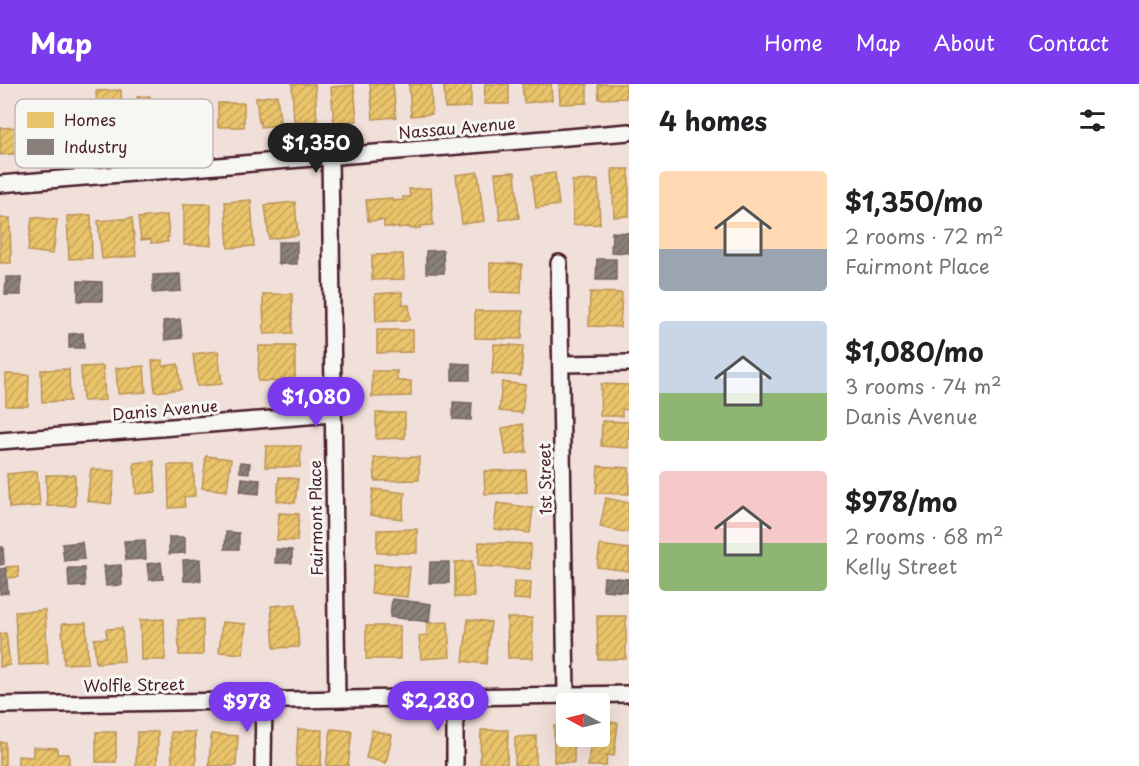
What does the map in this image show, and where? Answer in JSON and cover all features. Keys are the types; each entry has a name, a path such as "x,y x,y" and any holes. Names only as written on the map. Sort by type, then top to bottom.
{"street":[{"name":"Nassau Avenue","path":"213,166 629,132"},
{"name":"Fairmont Place","path":"330,156 337,699"},
{"name":"Nassau Avenue","path":"0,184 189,168"},
{"name":"1st Street","path":"559,263 567,693"},
{"path":"561,364 629,363"},
{"name":"Danis Avenue","path":"0,441 332,414"},
{"name":"Wolfle Street","path":"610,694 629,694"},
{"name":"Wolfle Street","path":"0,705 556,695"},
{"path":"454,766 455,698"},
{"path":"263,766 264,701"}],"building: Homes":[{"path":"292,84 315,84 317,121 294,123"},
{"path":"370,84 393,84 396,117 373,119"},
{"path":"409,84 431,84 432,114 411,116"},
{"path":"444,84 471,84 471,107 445,108"},
{"path":"485,84 509,84 509,104 484,104"},
{"path":"522,84 551,84 552,100 524,103"},
{"path":"559,84 587,84 587,103 560,104"},
{"path":"598,84 626,84 626,98 599,99"},
{"path":"354,85 357,121 334,123 331,87"},
{"path":"121,90 121,99 96,99 96,91"},
{"path":"277,95 279,125 261,127 256,98"},
{"path":"150,96 150,99 137,99 137,97"},
{"path":"218,103 244,103 244,127 218,127"},
{"path":"15,127 15,154 0,155 0,128"},
{"path":"612,169 629,169 629,216 614,217"},
{"path":"478,172 484,221 462,224 456,175"},
{"path":"515,172 519,218 500,220 495,173"},
{"path":"555,173 559,205 536,208 532,176"},
{"path":"598,180 600,224 573,225 572,181"},
{"path":"431,188 433,225 410,229 410,227 393,228 384,227 384,220 368,221 366,200 392,198 392,201 403,200 403,197 410,197 409,189"},
{"path":"251,200 254,246 228,248 225,202"},
{"path":"295,202 298,235 269,239 265,205"},
{"path":"184,204 211,204 211,245 184,245"},
{"path":"91,215 92,258 69,259 67,216"},
{"path":"167,215 168,242 151,243 151,239 141,240 138,218"},
{"path":"32,217 57,220 53,254 28,251"},
{"path":"0,218 10,218 11,263 0,263"},
{"path":"132,218 136,256 102,259 98,221"},
{"path":"403,254 404,279 372,280 372,255"},
{"path":"490,263 522,264 521,293 490,292"},
{"path":"402,292 403,305 409,305 410,320 376,322 375,294"},
{"path":"590,292 622,293 620,327 589,326"},
{"path":"263,294 292,294 292,333 264,334"},
{"path":"475,311 523,311 522,339 475,338"},
{"path":"377,330 413,330 413,352 377,353"},
{"path":"494,344 523,346 521,376 492,374"},
{"path":"259,346 295,346 295,382 258,381"},
{"path":"218,351 222,384 197,386 193,354"},
{"path":"162,360 163,366 178,364 181,389 155,392 152,361"},
{"path":"103,366 105,400 83,401 81,367"},
{"path":"144,366 146,392 118,394 116,368"},
{"path":"69,369 70,401 42,402 41,370"},
{"path":"372,371 397,371 397,381 411,381 411,396 372,397"},
{"path":"6,374 29,375 28,406 6,406"},
{"path":"502,382 525,385 522,413 499,411"},
{"path":"601,384 629,385 629,410 622,409 622,416 600,416"},
{"path":"376,413 405,413 405,438 376,439"},
{"path":"602,421 629,422 628,448 601,446"},
{"path":"523,424 527,452 506,455 502,428"},
{"path":"266,446 301,446 300,467 265,467"},
{"path":"206,456 231,459 227,491 202,488"},
{"path":"419,457 419,480 375,481 374,458"},
{"path":"154,461 156,492 136,494 134,463"},
{"path":"168,465 193,465 195,496 184,497 185,507 169,508"},
{"path":"598,466 629,468 629,494 596,493"},
{"path":"91,469 115,471 111,504 87,501"},
{"path":"526,470 527,492 485,494 484,471"},
{"path":"37,471 40,506 9,508 7,474"},
{"path":"46,475 75,475 75,506 47,506"},
{"path":"279,477 298,479 295,503 277,501"},
{"path":"373,489 405,493 402,519 370,515"},
{"path":"606,498 629,503 629,533 600,527"},
{"path":"497,503 533,508 530,533 494,529"},
{"path":"279,513 299,514 297,541 277,540"},
{"path":"417,529 417,553 377,553 377,530"},
{"path":"479,542 531,544 530,569 478,566"},
{"path":"600,545 629,549 629,571 597,567"},
{"path":"472,561 474,597 455,597 455,562"},
{"path":"374,564 410,567 407,597 371,593"},
{"path":"18,566 19,577 7,578 6,567"},
{"path":"514,581 531,582 530,600 513,599"},
{"path":"296,604 299,647 274,648 271,606"},
{"path":"45,610 48,664 18,665 15,612"},
{"path":"597,616 626,616 626,659 598,659"},
{"path":"507,618 532,618 533,658 508,658"},
{"path":"164,619 165,660 141,660 140,620"},
{"path":"203,619 203,655 179,655 178,620"},
{"path":"468,619 491,622 486,664 463,661"},
{"path":"222,622 246,624 243,654 219,652"},
{"path":"448,622 450,657 421,659 419,636 427,635 427,623"},
{"path":"86,623 88,663 64,664 62,624"},
{"path":"366,626 400,626 400,659 366,659"},
{"path":"122,628 124,661 96,663 94,639 107,638 106,629"},
{"path":"6,633 10,665 0,667 0,634"},
{"path":"610,722 618,723 614,756 607,755 606,766 588,766 590,747 610,747"},
{"path":"554,726 556,726 556,747 574,747 574,763 554,762"},
{"path":"298,729 322,730 321,766 296,766"},
{"path":"331,729 352,731 348,766 326,766"},
{"path":"372,730 392,735 386,763 366,758"},
{"path":"481,730 508,730 507,764 480,763"},
{"path":"96,732 116,732 116,762 96,762"},
{"path":"137,732 158,732 157,766 136,766"},
{"path":"171,732 195,732 196,766 172,766"},
{"path":"211,734 238,736 236,766 209,766"},
{"path":"536,736 536,766 515,766 515,737"},
{"path":"0,742 5,742 5,766 0,766"},
{"path":"33,747 57,748 57,754 69,754 69,766 18,766 18,756 33,757"}],"building: Industry":[{"path":"612,232 629,233 629,253 611,252"},
{"path":"278,242 297,242 297,264 278,264"},
{"path":"443,250 444,273 426,273 426,251"},
{"path":"597,259 616,259 616,280 596,280"},
{"path":"180,274 181,291 153,293 153,275"},
{"path":"6,277 21,277 21,295 5,295"},
{"path":"78,281 102,282 102,301 78,301"},
{"path":"180,319 182,338 165,340 163,321"},
{"path":"83,333 84,348 69,348 69,334"},
{"path":"452,363 470,364 470,380 452,380"},
{"path":"453,402 472,403 471,420 453,419"},
{"path":"240,462 250,463 249,473 240,472"},
{"path":"242,478 260,480 259,494 240,492"},
{"path":"226,532 239,533 239,549 225,549"},
{"path":"169,537 185,537 185,553 169,554"},
{"path":"145,540 146,559 126,560 124,541"},
{"path":"82,542 84,559 64,561 62,544"},
{"path":"0,547 3,547 4,564 0,565"},
{"path":"276,549 292,550 292,563 275,563"},
{"path":"200,559 201,581 184,581 183,560"},
{"path":"161,562 163,579 149,580 147,564"},
{"path":"430,562 449,562 449,583 429,583"},
{"path":"121,565 122,585 106,586 104,566"},
{"path":"6,568 8,593 0,594 0,569"},
{"path":"68,568 84,568 85,586 69,587"},
{"path":"604,577 629,579 628,592 603,590"},
{"path":"392,599 431,604 429,622 390,617"}]}
